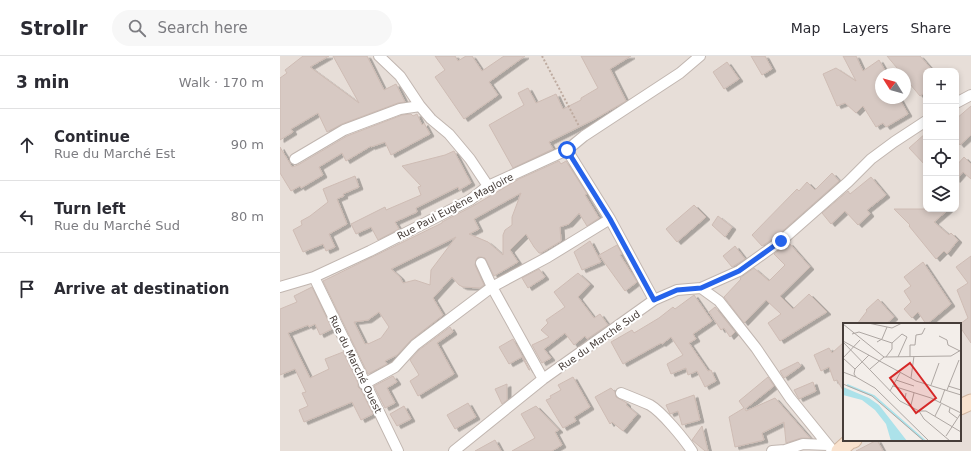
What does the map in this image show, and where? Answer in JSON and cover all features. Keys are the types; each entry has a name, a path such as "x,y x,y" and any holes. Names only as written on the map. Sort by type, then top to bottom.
{"main road":[{"path":"961,407 971,402"},
{"path":"833,449 850,441"}],"street":[{"path":"379,56 400,76 420,106 431,119 449,134 470,159 488,186"},
{"name":"Rue Paul Eugène Magloire","path":"280,287 314,277 378,248 470,200 488,186 567,150 584,136 680,73 700,56"},
{"path":"959,101 971,95"},
{"path":"295,159 344,130 400,109 420,106"},
{"name":"Rue du Marché Sud","path":"454,451 543,379 654,300 677,290 701,288 739,271 781,241 848,182 871,159 923,123"},
{"path":"567,150 610,219 654,300"},
{"path":"364,384 395,367 415,345 492,287 548,257 610,219"},
{"path":"482,263 492,287 543,379"},
{"name":"Rue du Marché Ouest","path":"314,277 364,384 398,451"},
{"path":"701,288 719,301 756,348 790,398 833,449"},
{"path":"621,394 651,406 692,451"},
{"path":"772,451 785,450 803,444 833,449"}],"path":[{"path":"542,56 584,136"}],"shaded area":[{"path":"280,56 971,56 971,451 280,451"}],"building":[{"path":"303,56 329,56 310,67 359,103 333,56 367,56 384,90 396,84 405,102 398,103 342,124 327,132 318,113 291,129 293,132 280,140 280,78 287,73 285,70"},
{"path":"435,56 455,56 458,61 466,56 472,56 482,71 504,56 525,56 489,82 498,95 464,119 435,77 445,70"},
{"path":"581,56 631,56 610,69 626,101 593,120 549,142 553,149 513,168 489,125 524,105 518,93 528,88 536,103 556,94 563,109 581,100 581,98 598,88"},
{"path":"751,56 765,56 772,69 762,75"},
{"path":"843,56 856,56 863,71 879,60 884,68 875,68 875,104 902,104 908,114 886,127 883,123 876,127 863,106 856,113 845,103 837,106 823,74 836,68 856,81"},
{"path":"887,56 920,56 930,68 923,68 923,94 920,96 911,85 911,68 897,68"},
{"path":"727,62 739,79 724,89 713,72"},
{"path":"971,106 971,135 960,145 959,144 959,116"},
{"path":"411,114 413,116 417,114 422,125 424,123 430,134 391,155 385,142 371,146 346,161 342,153 319,167 323,175 301,188 300,186 291,191 280,173 280,147 292,167 298,165 347,136 402,115"},
{"path":"923,136 923,163 909,148"},
{"path":"454,151 471,183 459,190 458,187 416,208 417,212 395,222 399,229 378,240 371,227 356,234 351,224 385,207 386,210 421,195 418,187 421,186 402,166 445,155"},
{"path":"964,157 971,164 971,179 963,172 959,177 959,163"},
{"path":"559,161 561,164 566,161 587,194 585,195 599,218 587,226 579,213 569,224 560,227 561,241 541,253 539,253 534,247 526,234 510,250 518,262 494,276 485,258 478,257 475,265 484,285 480,288 463,287 459,285 452,277 433,298 443,315 411,340 397,355 385,361 387,364 368,374 323,281 442,223 519,179","holes":["521,193 512,217 512,225 505,230 503,235 503,255 488,242 469,234 479,229 474,219","456,237 431,270 430,285 415,280 403,283 400,277 391,269","379,312 389,327 381,338 365,344 354,322 368,320"]},
{"path":"832,173 839,181 777,236 762,246 752,235 797,189 799,191 807,182 815,190"},
{"path":"355,176 359,187 343,194 344,196 337,199 347,224 329,234 335,247 326,251 323,244 303,252 293,230 302,225 301,221 328,202 323,189"},
{"path":"871,177 886,195 867,210 870,214 858,225 845,211 831,224 822,213 848,191 850,194"},
{"path":"694,205 706,217 677,242 666,229"},
{"path":"894,209 923,209 923,212 946,212 934,222 949,235 951,233 958,240 947,254 944,251 936,259 909,226 910,225"},
{"path":"718,216 732,227 725,237 712,225"},
{"path":"590,241 601,262 582,270 574,252"},
{"path":"789,243 810,267 780,296 793,309 809,294 827,312 780,341 768,323 781,314 766,300 744,323 724,297 741,279 740,278 754,268 769,281 785,265 774,254"},
{"path":"617,245 622,254 620,255 637,282 625,291 599,255"},
{"path":"735,246 745,259 732,267 723,256"},
{"path":"971,256 971,343 961,328 961,323 968,318 957,290 968,283 956,267"},
{"path":"923,262 951,304 928,323 925,323 918,312 912,318 904,309 911,302 904,291 911,286 904,277"},
{"path":"539,269 545,277 528,288 522,278"},
{"path":"578,273 590,284 578,297 594,318 600,314 608,325 587,339 585,336 574,345 565,333 544,349 551,358 542,363 532,345 549,337 541,330 548,323 546,320 565,307 554,292"},
{"path":"312,287 332,329 320,335 315,324 309,327 308,325 288,333 310,378 329,369 325,359 343,352 358,383 358,387 373,414 361,420 352,402 304,422 299,410 308,406 302,393 306,392 295,369 280,375 280,309 297,302 294,296"},
{"path":"694,295 712,321 693,334 696,339 689,343 708,371 711,370 716,381 705,387 697,371 688,375 686,368 671,374 667,364 683,355 671,337 662,344 661,343 623,364 611,342 632,330 634,333 659,318 673,307 675,309"},
{"path":"878,299 894,317 887,323 858,323 867,311 866,310"},
{"path":"715,307 735,332 730,337 724,328 721,330 709,312"},
{"path":"450,327 453,332 437,343 454,374 418,396 410,381 419,375 410,360 419,350"},
{"path":"513,339 530,370 522,357 509,364 499,347"},
{"path":"843,343 843,390 837,380 834,381 829,367 821,371 814,355 829,348 832,353"},
{"path":"798,362 801,366 784,378 780,371"},
{"path":"393,376 397,382 387,388 395,403 385,408 374,386"},
{"path":"573,377 590,407 574,417 576,421 563,428 546,400 561,390 558,385"},
{"path":"768,377 774,386 745,409 746,411 775,398 810,438 801,438 786,443 784,422 762,433 764,440 735,447 729,417 744,408 739,401"},
{"path":"813,382 816,391 799,399 794,390"},
{"path":"507,384 507,400 502,404 495,389"},
{"path":"611,388 615,392 616,397 625,402 627,404 626,405 637,414 623,431 612,422 610,424 595,397"},
{"path":"694,395 700,420 682,425 678,411 670,414 666,405"},
{"path":"468,403 476,417 455,429 447,415"},
{"path":"404,406 411,419 397,426 390,414"},
{"path":"536,406 559,430 555,432 562,445 552,451 512,451 535,438 521,414"},
{"path":"702,426 708,451 705,451 692,440"},
{"path":"495,440 501,451 475,451"},
{"path":"878,441 883,451 856,451"}],"route":[{"path":"567,150 610,219 654,300 677,290 701,288 739,271 781,241"}]}
